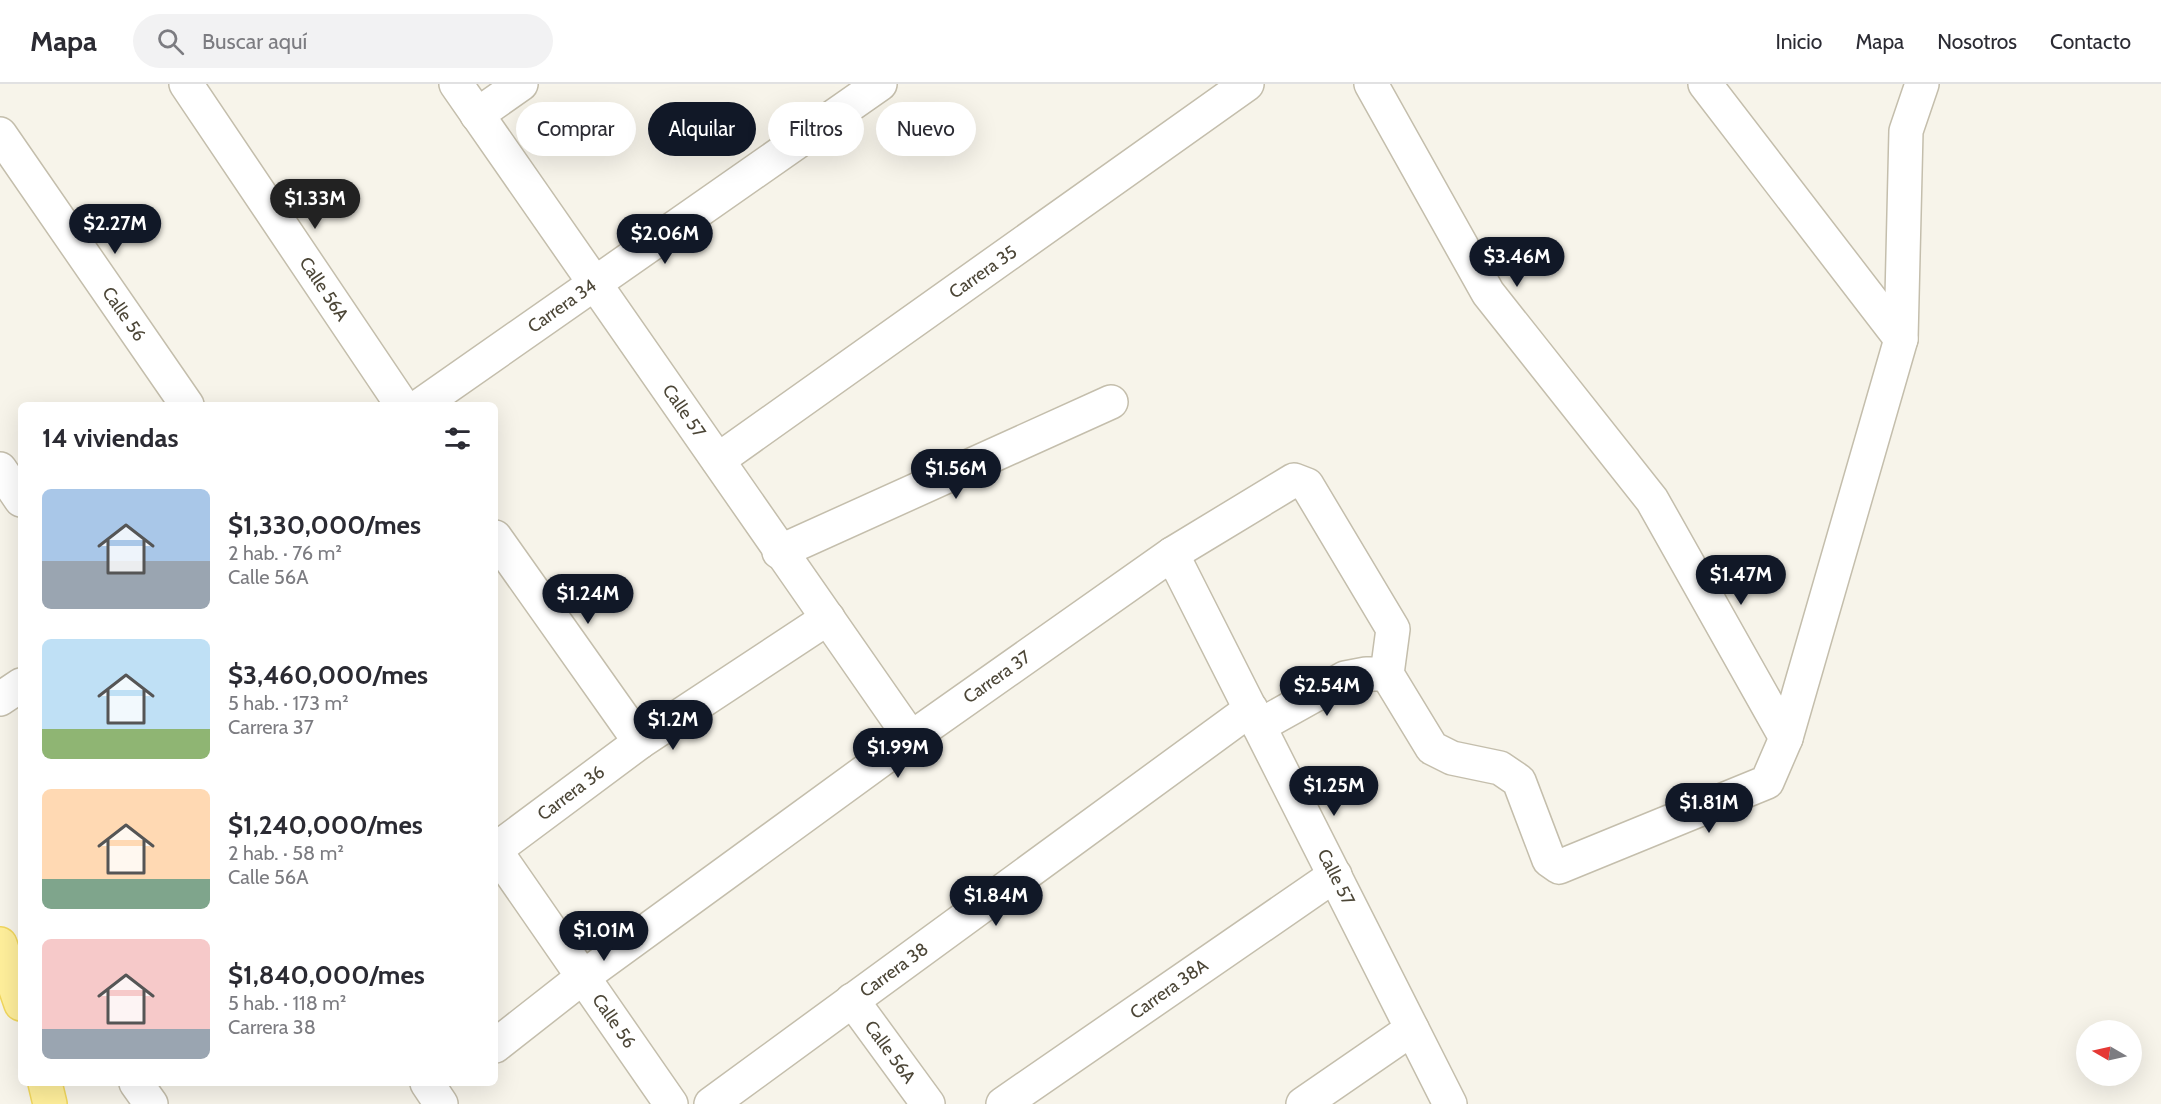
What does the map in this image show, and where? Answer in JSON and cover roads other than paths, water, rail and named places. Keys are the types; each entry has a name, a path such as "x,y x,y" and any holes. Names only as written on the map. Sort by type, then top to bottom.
{"main road":[{"path":"0,943 18,995"},
{"path":"46,1086 50,1104"}],"street":[{"name":"Calle 56A","path":"186,84 400,402"},
{"name":"Calle 57","path":"456,84 718,460 779,552 911,738"},
{"path":"477,115 521,84"},
{"name":"Carrera 34","path":"425,402 880,84"},
{"name":"Carrera 35","path":"718,460 1247,84"},
{"path":"1371,84 1488,293 1652,500 1786,738"},
{"path":"1705,84 1901,339"},
{"path":"1387,674 1432,748 1452,758 1500,768 1519,781 1549,860 1559,867 1767,782 1786,738 1901,339 1906,131 1922,84"},
{"name":"Calle 56","path":"0,134 185,402"},
{"path":"779,552 1111,402"},
{"path":"0,469 18,496"},
{"name":"Carrera 37","path":"498,1044 583,977 911,738 1172,554 1294,480 1307,485 1393,629 1387,674"},
{"path":"498,541 640,742"},
{"name":"Calle 57","path":"1172,554 1450,1104"},
{"name":"Carrera 36","path":"498,848 640,742 828,618"},
{"name":"Carrera 38","path":"711,1104 852,1000 1255,717 1345,678 1366,674 1387,674"},
{"path":"0,699 18,687"},
{"name":"Calle 56","path":"498,854 671,1104"},
{"name":"Carrera 38A","path":"1003,1104 1335,875"},
{"path":"0,943 18,959"},
{"name":"Calle 56A","path":"852,1000 928,1104"},
{"path":"1303,1104 1412,1029"},
{"path":"138,1086 151,1104"}]}
